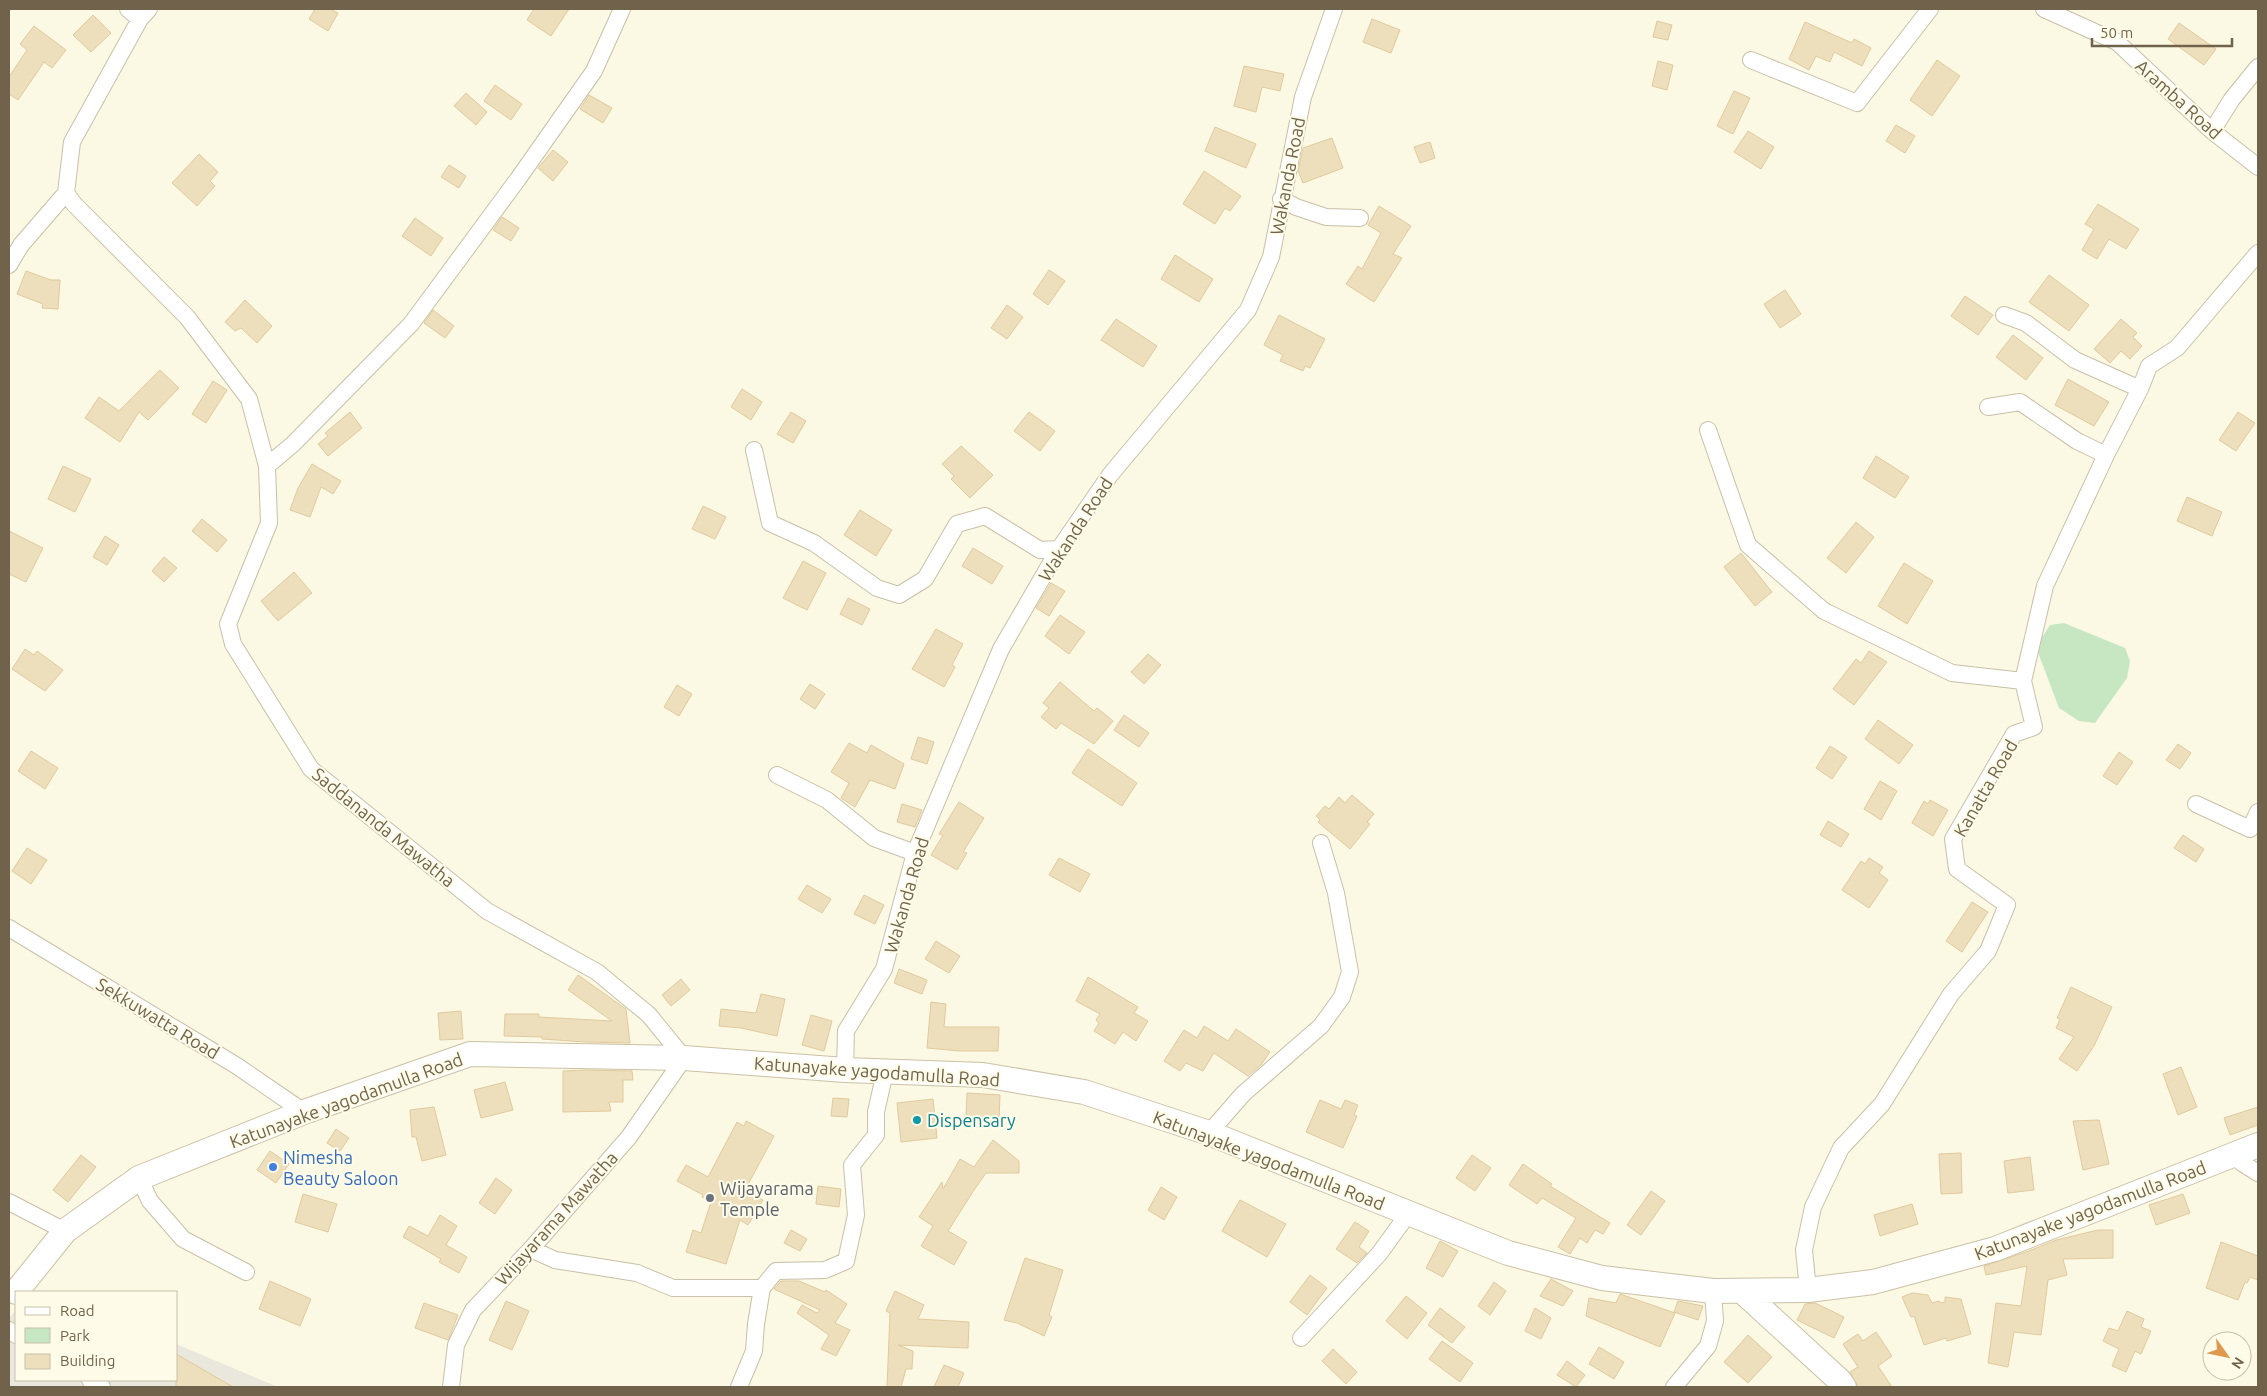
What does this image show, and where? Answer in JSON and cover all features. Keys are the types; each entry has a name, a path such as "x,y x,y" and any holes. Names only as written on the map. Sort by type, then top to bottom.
{"main road":[{"name":"Katunayake yagodamulla Road","path":"17,1291 66,1231 139,1178 304,1112 470,1054 684,1058 845,1070 983,1075 1084,1092 1209,1133 1508,1253 1602,1278 1713,1291 1808,1290 1873,1282 1995,1249 2258,1145"},
{"path":"1743,1292 1839,1380 1844,1387"}],"street":[{"path":"267,466 293,444 411,324 518,179 594,71 622,9"},
{"name":"Wakanda Road","path":"845,1070 846,1031 884,969 915,852 1001,649 1059,549 1110,474 1248,310 1271,257 1281,199 1303,97 1334,9"},
{"path":"1750,60 1857,103 1930,9"},
{"name":"Aramba Road","path":"2044,9 2117,42 2212,131 2258,167"},
{"path":"9,266 15,240 66,194 72,142 139,12"},
{"path":"2212,131 2232,100 2258,67"},
{"name":"Saddananda Mawatha","path":"66,194 187,317 249,400 267,466 268,523 228,624 233,644 311,769 487,911 597,972 650,1015 684,1058"},
{"path":"1281,199 1296,207 1326,217 1360,218"},
{"name":"Kanatta Road","path":"1808,1290 1804,1250 1813,1207 1841,1148 1882,1104 1951,994 1988,951 2002,920 2007,905 1957,869 1953,840 2014,734 2034,727 2023,681 2045,586 2106,454 2140,389 2148,366 2177,348 2258,253"},
{"path":"2004,315 2026,323 2075,360 2140,389"},
{"path":"1988,407 2020,402 2078,441 2106,454"},
{"path":"1708,430 1748,545 1824,611 1952,673 2023,681"},
{"path":"754,450 770,523 814,543 878,588 899,595 926,579 957,524 985,516 1040,550 1059,549"},
{"path":"778,775 827,800 874,838 915,852"},
{"path":"2196,804 2250,829 2258,812"},
{"path":"1209,1133 1243,1094 1321,1026 1342,997 1350,972 1336,893 1321,843"},
{"name":"Sekkuwatta Road","path":"9,928 237,1066 304,1112"},
{"name":"Wijayarama Mawatha","path":"451,1387 456,1345 473,1310 531,1249 629,1137 684,1058"},
{"path":"738,1387 754,1351 756,1324 765,1286 776,1271 825,1270 846,1261 856,1215 852,1165 876,1135 876,1112 885,1072"},
{"path":"2234,1155 2242,1163 2258,1172"},
{"path":"139,1178 150,1201 183,1240 246,1272"},
{"path":"9,1202 66,1231"},
{"path":"1301,1338 1379,1254 1408,1214"},
{"path":"531,1249 555,1260 636,1273 673,1288 765,1286"},
{"path":"1674,1387 1708,1346 1715,1321 1713,1291"}],"shaded area":[{"path":"15,1311 15,1381 178,1381 178,1345 278,1387 9,1387 9,1318"}],"green space":[{"path":"2064,623 2125,648 2130,661 2127,678 2095,723 2079,721 2059,708 2036,647 2050,625"}],"building":[{"path":"315,9 330,9 338,13 328,31 309,19"},
{"path":"534,9 569,9 551,36 527,20"},
{"path":"93,15 111,33 91,52 73,35"},
{"path":"1372,19 1400,30 1391,53 1363,42"},
{"path":"1657,21 1672,25 1668,40 1653,37"},
{"path":"1805,22 1852,43 1854,39 1871,48 1862,66 1834,52 1830,62 1816,56 1809,70 1789,59"},
{"path":"2179,23 2216,49 2204,65 2168,39"},
{"path":"34,26 66,50 52,68 44,62 18,100 9,94 9,77 27,50 20,44"},
{"path":"1937,60 1960,76 1932,116 1910,100"},
{"path":"1658,61 1673,65 1667,90 1652,86"},
{"path":"1244,66 1284,74 1280,91 1262,87 1256,112 1234,106"},
{"path":"495,85 522,104 511,120 484,101"},
{"path":"1734,91 1750,98 1733,134 1717,126"},
{"path":"466,93 487,112 476,125 454,106"},
{"path":"589,95 612,108 603,123 580,109"},
{"path":"1896,125 1915,136 1905,153 1886,141"},
{"path":"1215,127 1256,144 1246,168 1205,151"},
{"path":"1748,131 1774,147 1761,169 1734,152"},
{"path":"1332,138 1343,168 1303,183 1298,171 1303,148"},
{"path":"1430,142 1435,158 1420,163 1414,147"},
{"path":"553,150 568,162 553,181 538,168"},
{"path":"199,154 218,172 210,181 215,186 197,206 172,183"},
{"path":"449,165 466,176 459,188 441,177"},
{"path":"1204,171 1241,196 1230,211 1225,208 1215,224 1183,204"},
{"path":"2098,204 2139,229 2126,249 2109,239 2097,259 2082,250 2094,229 2085,224"},
{"path":"1379,206 1411,226 1393,254 1402,258 1374,302 1346,284 1358,266 1362,269 1381,233 1368,225"},
{"path":"502,217 519,228 511,241 493,230"},
{"path":"415,218 443,238 431,256 402,236"},
{"path":"1175,255 1213,279 1199,302 1161,279"},
{"path":"1049,270 1065,281 1048,305 1033,294"},
{"path":"26,271 51,280 60,280 58,309 42,308 43,304 17,294"},
{"path":"2049,275 2089,305 2069,331 2029,302"},
{"path":"1785,290 1801,314 1780,328 1764,304"},
{"path":"1965,296 1993,315 1978,335 1951,316"},
{"path":"245,300 272,326 257,343 241,328 235,331 225,322"},
{"path":"1007,305 1023,317 1007,339 991,328"},
{"path":"433,310 454,326 445,338 424,323"},
{"path":"1279,315 1325,339 1310,368 1305,366 1303,371 1280,361 1283,355 1264,345"},
{"path":"1116,319 1157,346 1143,367 1101,340"},
{"path":"2121,319 2137,333 2133,337 2142,346 2130,359 2121,351 2110,363 2094,349"},
{"path":"2013,335 2043,358 2026,380 1996,357"},
{"path":"160,370 179,388 148,420 139,412 120,442 85,418 99,397 119,411"},
{"path":"2068,379 2109,402 2094,426 2055,405"},
{"path":"213,381 227,390 206,423 192,414"},
{"path":"742,389 762,402 751,420 731,407"},
{"path":"350,412 362,428 328,456 318,444 328,436 325,433"},
{"path":"791,412 806,421 793,443 777,434"},
{"path":"1029,412 1055,431 1040,451 1014,431"},
{"path":"2238,412 2255,423 2236,451 2219,440"},
{"path":"961,446 993,475 970,498 951,479 954,476 942,464"},
{"path":"1876,456 1909,477 1895,498 1863,478"},
{"path":"312,464 341,481 333,494 321,487 310,517 290,510 298,488"},
{"path":"63,466 91,479 75,512 48,499"},
{"path":"2187,497 2222,512 2212,536 2177,521"},
{"path":"703,506 726,517 715,539 692,529"},
{"path":"860,510 892,530 876,556 844,535"},
{"path":"202,519 227,540 217,552 192,531"},
{"path":"1856,522 1874,537 1846,573 1827,558"},
{"path":"9,531 43,548 26,582 9,574"},
{"path":"105,536 119,545 107,565 93,557"},
{"path":"973,548 1003,566 992,584 962,566"},
{"path":"1741,553 1772,592 1755,606 1724,567"},
{"path":"164,557 177,568 164,582 152,571"},
{"path":"803,561 826,573 807,610 783,598"},
{"path":"1904,563 1933,581 1907,624 1878,606"},
{"path":"294,572 312,593 278,621 261,601"},
{"path":"1051,583 1065,591 1049,616 1036,608"},
{"path":"848,598 870,609 862,625 840,614"},
{"path":"1060,615 1085,632 1069,654 1045,636"},
{"path":"936,629 963,644 952,665 955,667 944,687 912,669"},
{"path":"25,649 34,655 37,651 63,670 45,691 12,669"},
{"path":"1869,651 1887,662 1854,705 1833,689 1856,659 1861,663"},
{"path":"1148,654 1161,665 1144,684 1131,672"},
{"path":"1060,682 1094,711 1097,708 1113,721 1094,744 1061,723 1056,729 1041,717 1049,708 1043,703"},
{"path":"810,684 825,694 815,709 800,699"},
{"path":"677,685 692,694 679,716 664,707"},
{"path":"1124,715 1149,733 1139,747 1114,730"},
{"path":"1878,720 1913,745 1899,764 1865,739"},
{"path":"918,737 934,742 927,764 911,759"},
{"path":"849,743 867,753 871,745 904,764 895,789 870,780 855,807 841,798 849,783 831,772"},
{"path":"2178,744 2191,753 2180,769 2166,760"},
{"path":"1830,746 1847,757 1832,779 1816,768"},
{"path":"1088,749 1137,783 1122,806 1072,773"},
{"path":"31,751 58,768 45,789 18,771"},
{"path":"2119,752 2133,762 2117,785 2103,776"},
{"path":"1880,781 1897,791 1881,820 1864,809"},
{"path":"1352,795 1374,814 1367,822 1370,824 1350,849 1318,822 1320,820 1316,816 1325,806 1329,809 1339,797 1345,803"},
{"path":"1930,800 1948,810 1933,836 1912,823 1924,801 1928,804"},
{"path":"959,802 984,818 963,852 967,853 957,870 931,855 943,835 939,834"},
{"path":"902,804 922,810 915,827 897,822"},
{"path":"1828,821 1849,834 1841,847 1820,835"},
{"path":"2183,835 2204,849 2196,862 2174,848"},
{"path":"27,848 47,860 31,884 12,871"},
{"path":"1059,858 1090,874 1080,892 1049,875"},
{"path":"1869,858 1883,867 1879,873 1888,880 1869,908 1842,890 1861,861 1865,864"},
{"path":"807,885 831,899 822,913 798,899"},
{"path":"864,895 884,905 875,924 854,914"},
{"path":"1972,902 1988,912 1962,952 1946,941"},
{"path":"936,941 960,956 949,973 925,959"},
{"path":"899,969 927,980 922,994 894,983"},
{"path":"578,975 626,1009 630,1043 504,1036 505,1014 539,1014 539,1017 612,1021 568,990"},
{"path":"1088,977 1138,1007 1134,1013 1148,1021 1136,1041 1123,1032 1115,1044 1094,1031 1099,1023 1096,1020 1100,1014 1076,1001"},
{"path":"681,979 690,990 671,1006 662,995"},
{"path":"2071,987 2112,1007 2094,1046 2077,1071 2059,1059 2074,1037 2056,1028 2060,1019 2057,1018"},
{"path":"761,994 785,999 777,1036 741,1028 719,1026 721,1009 756,1013"},
{"path":"931,1002 946,1004 944,1027 999,1027 998,1051 960,1051 927,1048"},
{"path":"461,1011 463,1039 440,1040 438,1013"},
{"path":"811,1015 832,1021 824,1051 802,1045"},
{"path":"1204,1026 1228,1041 1236,1029 1270,1052 1261,1065 1248,1076 1214,1053 1203,1071 1186,1063 1180,1071 1164,1061 1184,1030 1197,1038"},
{"path":"2181,1067 2197,1107 2178,1115 2163,1074"},
{"path":"563,1071 632,1071 633,1080 623,1080 623,1102 609,1102 611,1111 563,1112"},
{"path":"505,1082 513,1110 481,1118 474,1090"},
{"path":"967,1093 1000,1095 999,1121 966,1120"},
{"path":"833,1098 849,1099 847,1117 831,1116"},
{"name":"Dispensary","path":"933,1099 937,1138 901,1142 897,1103"},
{"path":"1320,1100 1341,1109 1345,1100 1358,1105 1354,1115 1357,1116 1343,1148 1306,1132"},
{"path":"434,1107 446,1155 422,1161 416,1137 412,1137 410,1110"},
{"path":"2258,1107 2258,1125 2230,1135 2224,1118"},
{"path":"2099,1120 2109,1164 2083,1170 2073,1121"},
{"path":"746,1121 774,1136 745,1190 763,1200 748,1225 740,1220 726,1264 686,1252 693,1230 701,1233 711,1202 702,1197 703,1195 677,1181 686,1165 708,1177 737,1122 744,1126"},
{"path":"336,1129 349,1138 340,1151 327,1143"},
{"path":"993,1140 1019,1161 1019,1173 986,1173 948,1231 967,1242 954,1265 921,1246 933,1226 919,1217 942,1182 943,1189 960,1159 974,1167"},
{"name":"Nimesha Beauty Saloon","path":"270,1151 289,1164 276,1183 257,1170"},
{"path":"1961,1153 1962,1193 1941,1194 1939,1154"},
{"path":"81,1155 96,1167 68,1202 53,1190"},
{"path":"1472,1155 1491,1168 1475,1191 1456,1178"},
{"path":"2030,1157 2034,1190 2008,1193 2004,1161"},
{"path":"1523,1164 1552,1184 1550,1186 1610,1223 1603,1234 1595,1230 1587,1243 1580,1238 1570,1254 1558,1247 1576,1218 1542,1198 1537,1204 1509,1185"},
{"path":"496,1178 512,1190 495,1214 479,1203"},
{"path":"818,1186 841,1189 839,1207 816,1204"},
{"path":"1161,1187 1177,1197 1164,1220 1148,1210"},
{"path":"1651,1191 1665,1201 1641,1235 1627,1225"},
{"path":"303,1194 337,1204 328,1232 295,1222"},
{"path":"2183,1194 2190,1213 2156,1225 2149,1205"},
{"path":"1240,1200 1286,1224 1267,1257 1222,1231"},
{"path":"1912,1204 1918,1224 1880,1236 1874,1215"},
{"path":"440,1215 457,1226 446,1245 467,1257 459,1273 439,1262 441,1259 403,1237 409,1226 428,1236"},
{"path":"1355,1222 1369,1231 1359,1247 1367,1253 1357,1263 1336,1249"},
{"path":"791,1230 807,1239 800,1251 784,1243"},
{"path":"2098,1230 2113,1230 2113,1258 2063,1259 2067,1275 2048,1280 2041,1335 2014,1332 2008,1367 1988,1363 1996,1303 2021,1306 2027,1266 1986,1275 1984,1266 2056,1240"},
{"path":"1440,1241 1458,1251 1443,1277 1426,1268"},
{"path":"2221,1242 2258,1256 2258,1280 2250,1277 2247,1283 2245,1282 2238,1300 2206,1288"},
{"path":"1025,1258 1063,1270 1049,1315 1052,1317 1044,1336 1017,1323 1004,1320"},
{"path":"1310,1275 1327,1288 1307,1315 1290,1302"},
{"path":"1551,1279 1573,1291 1563,1306 1540,1296"},
{"path":"270,1281 311,1299 300,1326 259,1309"},
{"path":"781,1281 799,1281 825,1292 826,1290 847,1304 835,1323 850,1330 836,1356 821,1349 829,1335 797,1313 802,1305 817,1313 820,1310 774,1289"},
{"path":"1494,1282 1506,1291 1490,1315 1478,1306"},
{"path":"895,1291 924,1305 918,1319 969,1322 968,1348 898,1345 913,1351 912,1369 906,1369 901,1387 887,1387 890,1313 886,1311"},
{"path":"1912,1293 1928,1295 1932,1303 1945,1302 1945,1297 1961,1299 1971,1334 1947,1341 1946,1338 1924,1345 1914,1316 1911,1317 1902,1297"},
{"path":"1620,1294 1675,1313 1660,1347 1586,1316 1589,1298 1616,1303"},
{"path":"1406,1296 1427,1313 1407,1339 1386,1321"},
{"path":"506,1301 529,1311 512,1350 489,1340"},
{"path":"1678,1301 1703,1306 1698,1320 1674,1312"},
{"path":"424,1303 458,1315 448,1340 415,1328"},
{"path":"1815,1303 1844,1317 1834,1338 1797,1320 1805,1304"},
{"path":"1440,1308 1465,1327 1452,1343 1428,1325"},
{"path":"1535,1308 1551,1318 1541,1339 1525,1331"},
{"path":"2127,1311 2144,1319 2141,1327 2151,1331 2141,1354 2135,1351 2126,1372 2112,1366 2119,1349 2103,1341 2109,1328 2118,1331"},
{"path":"1876,1332 1892,1356 1878,1366 1892,1387 1858,1387 1850,1372 1858,1367 1843,1344 1858,1334 1863,1341"},
{"path":"1748,1335 1772,1357 1748,1383 1724,1362"},
{"path":"1442,1341 1473,1363 1460,1382 1429,1359"},
{"path":"1599,1347 1624,1362 1614,1379 1589,1364"},
{"path":"1333,1349 1357,1372 1346,1384 1322,1361"},
{"path":"178,1355 233,1387 176,1387 176,1381 178,1381"},
{"path":"1567,1361 1585,1375 1576,1387 1557,1375"},
{"path":"944,1365 964,1373 958,1387 934,1387"}],"place":[{"name":"Dispensary","path":"917,1120"},
{"name":"Nimesha Beauty Saloon","path":"273,1167"},
{"name":"Wijayarama Temple","path":"710,1198"}]}
